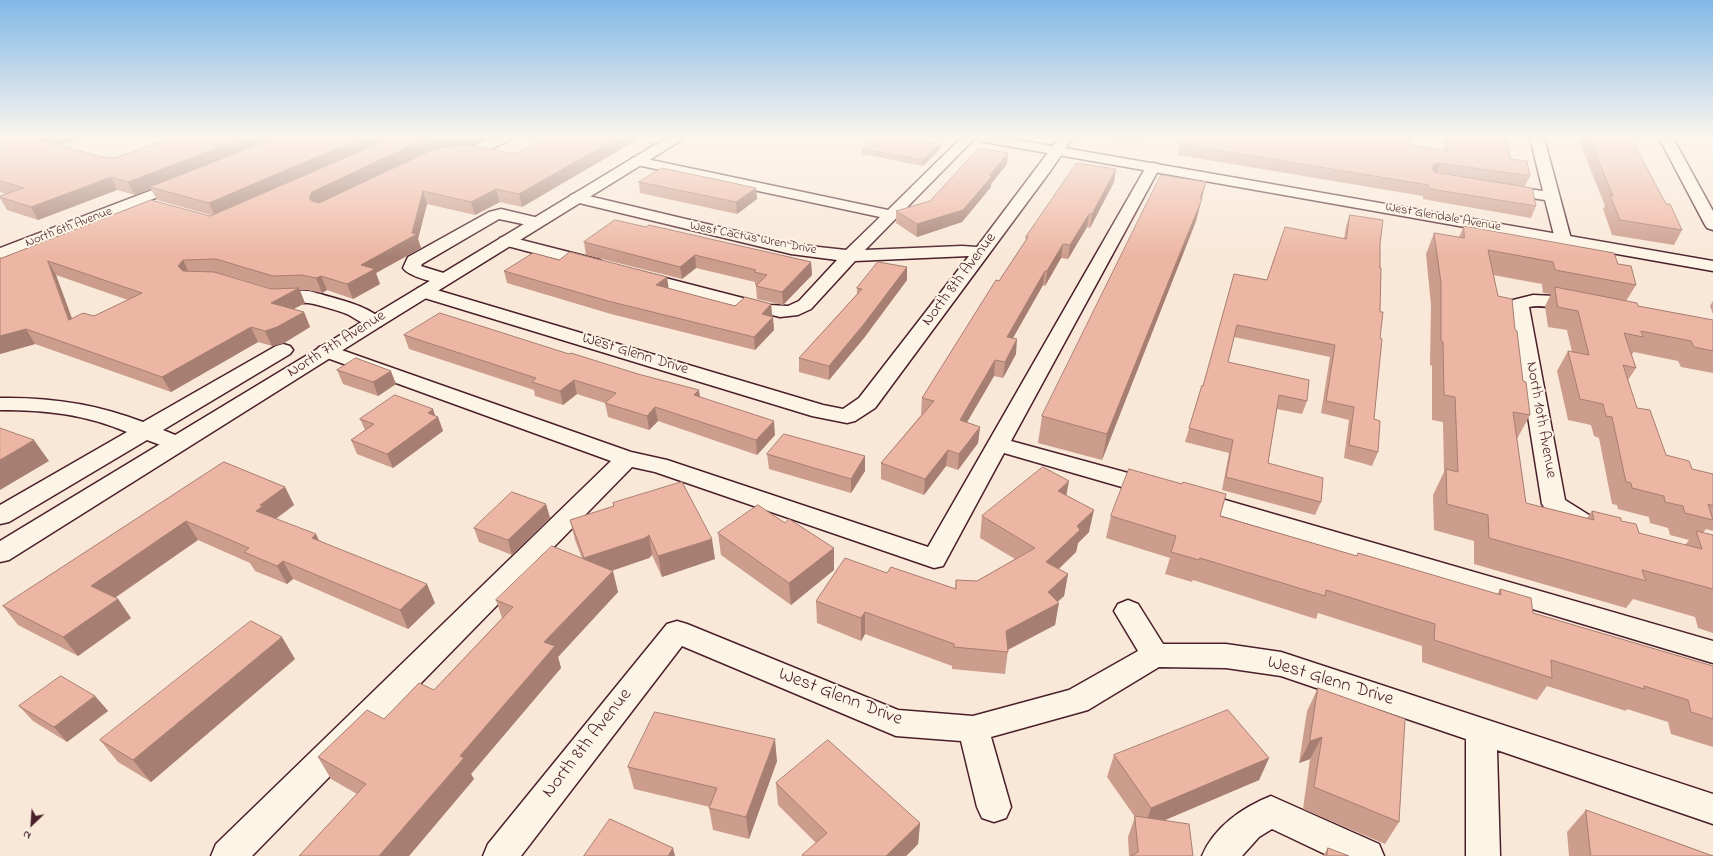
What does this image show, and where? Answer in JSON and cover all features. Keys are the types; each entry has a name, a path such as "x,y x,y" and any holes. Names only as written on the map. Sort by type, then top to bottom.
{"street":[{"name":"North 6th Avenue","path":"0,254 194,178"},
{"name":"North 7th Avenue","path":"0,553 609,178"},
{"path":"717,178 891,215"},
{"path":"506,241 786,313 797,310 805,305 850,256 928,178"},
{"name":"North 8th Avenue","path":"847,416 867,403 1037,178"},
{"path":"326,352 627,459 659,465 934,558 1147,178"},
{"name":"West Glendale Avenue","path":"1210,178 1713,266"},
{"path":"1547,178 1563,239"},
{"path":"1688,178 1713,225"},
{"path":"1490,187 1552,197"},
{"name":"West Cactus Wren Drive","path":"576,198 777,246 850,256 918,254 962,250 981,252"},
{"path":"137,201 160,208"},
{"path":"444,279 412,268 414,261 495,215 509,215 537,222"},
{"path":"257,290 278,297 287,305 336,321 374,322"},
{"name":"West Glenn Drive","path":"424,292 820,411 847,416"},
{"name":"North 10th Avenue","path":"1595,309 1542,299 1527,301 1519,304 1554,504 1582,522 1613,530"},
{"name":"North 7th Avenue","path":"0,516 283,350"},
{"path":"0,404 22,403 67,407 102,415 177,444"},
{"path":"998,444 1284,524 1483,585 1713,652"},
{"path":"228,856 627,459"},
{"path":"1128,611 1155,655"},
{"name":"North 8th Avenue","path":"500,856 677,632"},
{"name":"West Glenn Drive","path":"677,632 896,723 973,729 1078,701 1155,655 1226,656 1281,664 1713,809"},
{"path":"973,729 994,807"},
{"path":"1481,731 1483,856"},
{"path":"1219,856 1247,826 1271,812 1367,856"}],"building":[{"path":"0,178 108,178 31,207 0,197 24,188 0,181"},
{"path":"114,178 139,178 128,182"},
{"path":"173,178 268,178 209,203 150,187"},
{"path":"298,178 342,178 312,192 309,198 312,201 319,203 372,178 547,178 519,194 496,189 471,202 423,191 412,233 417,234 361,265 375,269 347,284 321,276 316,278 301,275 273,276 216,259 183,260 178,266 183,271 214,272 271,289 299,288 271,303 304,312 277,327 265,331 251,327 162,377 26,329 0,336 0,258 151,200 210,216","holes":["48,261 142,293 94,316 83,313 69,320"]},
{"path":"646,178 709,178 756,188 736,202 639,182"},
{"path":"951,178 990,178 963,210 917,224 896,211 930,201"},
{"path":"1067,178 1111,178 1092,214 1089,214 1070,245 1063,244 1047,271 1045,271 1007,337 1017,339 1005,362 995,360 960,420 980,427 959,454 948,450 925,479 881,463 934,401 922,398 996,280 999,281 1028,237 1026,237"},
{"path":"1160,178 1180,178 1206,182 1200,198 1202,199 1107,434 1042,416"},
{"path":"1385,178 1470,178 1532,188 1536,206 1443,191 1428,188 1428,185"},
{"path":"1606,178 1652,178 1666,204 1670,204 1682,230 1620,220 1610,195 1613,196"},
{"path":"1350,215 1383,220 1380,244 1380,312 1383,312 1380,338 1382,339 1374,419 1380,421 1378,452 1349,445 1354,407 1326,401 1335,345 1237,325 1228,362 1309,380 1307,401 1279,395 1268,463 1323,478 1321,502 1226,477 1233,440 1189,428 1202,385 1203,386 1234,274 1267,280 1285,227 1346,239"},
{"path":"615,220 646,227 649,225 811,262 782,292 756,286 767,275 754,272 756,270 695,255 680,267 584,242"},
{"path":"1464,226 1614,253 1618,264 1631,266 1636,285 1555,270 1553,262 1488,250 1498,296 1512,299 1523,381 1526,382 1530,415 1513,412 1526,503 1594,520 1592,511 1621,518 1621,521 1636,524 1639,533 1702,549 1696,531 1713,535 1713,589 1642,570 1646,581 1489,538 1488,515 1447,504 1446,469 1458,472 1455,397 1444,395 1443,342 1441,341 1441,283 1434,233 1464,238"},
{"path":"570,252 667,277 656,285 735,306 745,297 771,304 762,314 773,317 754,337 608,301 504,271 533,253 559,260"},
{"path":"878,262 907,267 864,324 829,366 799,358 862,289 857,288"},
{"path":"1555,287 1637,303 1638,306 1713,320 1713,351 1694,347 1691,341 1641,331 1643,337 1624,333 1636,368 1623,365 1637,408 1650,410 1666,455 1689,461 1692,469 1713,474 1713,506 1708,504 1713,520 1685,513 1683,506 1665,502 1664,496 1632,488 1631,483 1626,482 1612,417 1606,416 1603,404 1580,399 1568,351 1589,355 1578,311 1558,307"},
{"path":"440,313 569,354 571,353 638,374 699,390 694,395 774,421 756,440 655,407 647,416 605,403 616,393 574,380 560,391 532,382 536,378 404,335"},
{"path":"356,358 391,371 373,382 337,370"},
{"path":"395,395 433,409 428,413 438,417 387,454 351,440 374,424 360,419"},
{"path":"0,428 34,440 0,460"},
{"path":"784,434 865,456 851,479 767,454"},
{"path":"224,462 285,487 260,505 263,506 256,511 316,534 312,538 427,584 400,610 283,561 277,566 244,552 249,548 186,521 91,586 118,599 63,637 3,606"},
{"path":"1043,467 1069,481 1058,491 1094,510 1077,526 1080,530 1046,562 1068,574 1048,592 1059,603 1006,631 1008,652 954,647 954,644 865,612 861,618 816,601 845,558 887,573 891,567 956,589 956,580 977,581 1035,548 982,516"},
{"path":"1129,469 1182,484 1183,482 1226,494 1220,516 1357,556 1358,553 1501,595 1500,589 1531,598 1533,613 1713,666 1713,719 1691,712 1688,700 1644,686 1644,689 1551,660 1552,678 1434,640 1435,624 1326,590 1325,596 1200,558 1199,560 1171,552 1176,536 1111,516"},
{"path":"682,482 712,539 658,556 649,535 645,538 584,558 570,520 614,506 613,503"},
{"path":"512,492 546,504 508,540 474,528"},
{"path":"758,505 785,523 789,519 834,548 789,583 718,533"},
{"path":"552,546 613,571 544,642 555,646 460,756 464,758 379,856 299,856 366,784 318,757 367,710 384,719 419,683 434,690 513,607 496,600"},
{"path":"251,621 282,637 133,760 100,740"},
{"path":"61,676 95,696 54,727 19,706"},
{"path":"1318,688 1405,719 1399,822 1314,787 1322,737 1310,741"},
{"path":"1228,710 1269,758 1151,808 1114,755"},
{"path":"655,712 775,739 746,817 709,808 717,788 628,767"},
{"path":"828,740 920,823 886,856 802,855 827,833 776,783"},
{"path":"1586,810 1713,856 1591,856"},
{"path":"1135,816 1189,824 1193,856 1131,856 1138,852"},
{"path":"610,819 673,848 668,856 584,856"},
{"path":"1328,848 1349,856 1327,856"}]}
